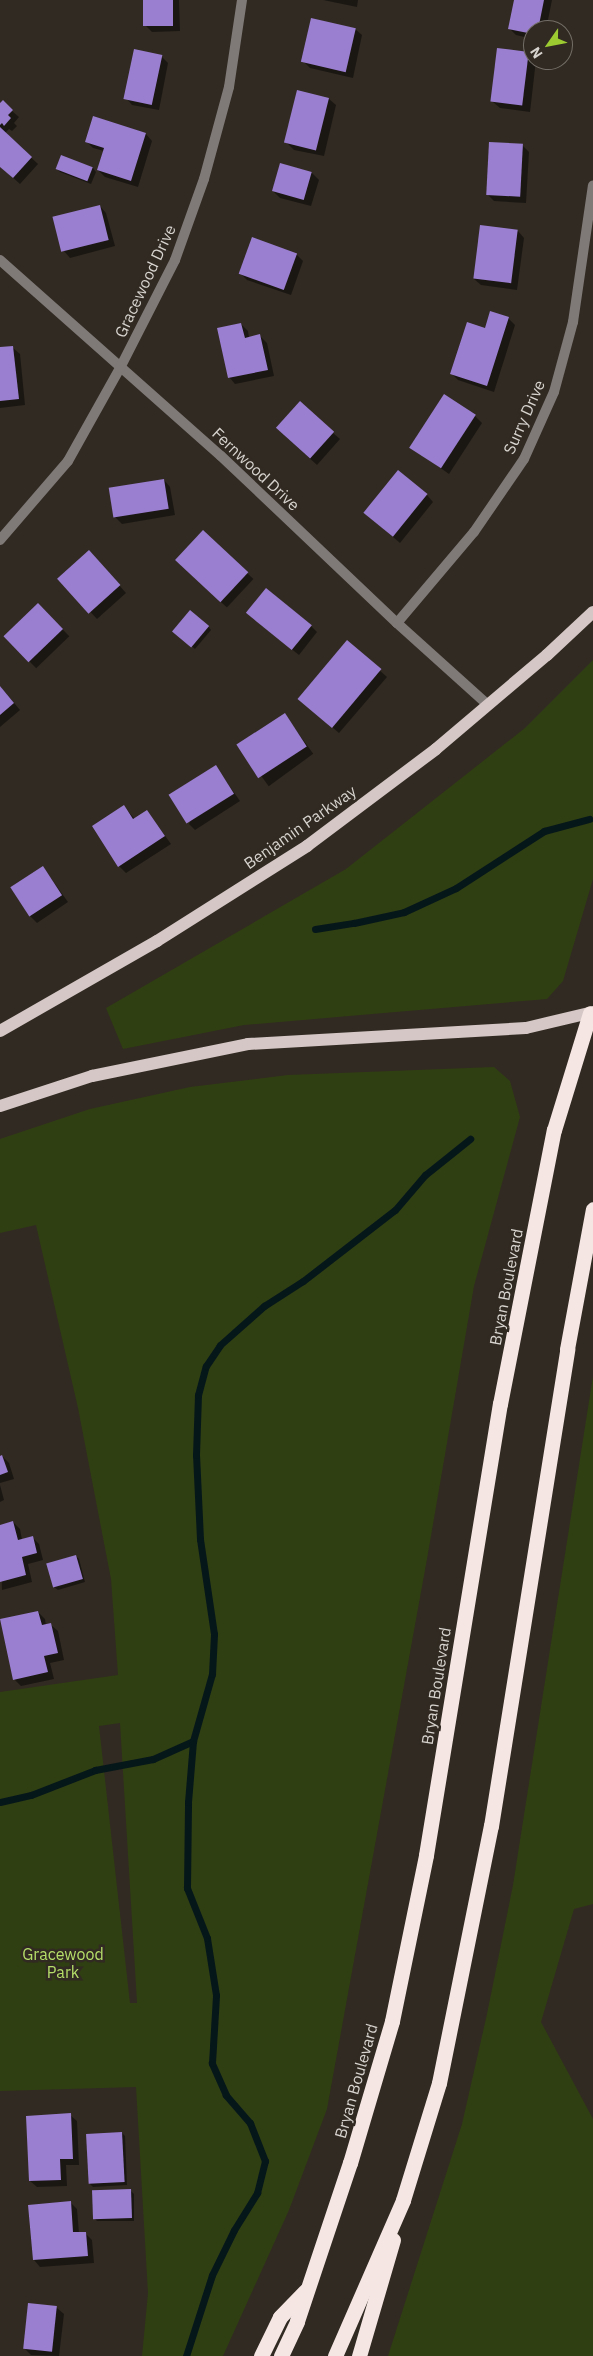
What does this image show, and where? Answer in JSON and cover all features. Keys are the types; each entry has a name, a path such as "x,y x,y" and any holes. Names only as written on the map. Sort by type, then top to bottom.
{"highway":[{"name":"Bryan Boulevard","path":"281,2356 310,2286 354,2152 392,2021 426,1855 500,1404 554,1130 592,1012"},
{"path":"359,2356 389,2258 403,2200 440,2084 491,1826 567,1349 593,1209"},
{"path":"335,2356 403,2200"},
{"path":"261,2356 280,2317 310,2286"}],"main road":[{"name":"Benjamin Parkway","path":"0,1032 157,941 307,846 436,749 547,655 593,612"},
{"path":"0,1106 92,1076 248,1044 526,1028 592,1012"}],"street":[{"name":"Gracewood Drive","path":"0,540 68,461 120,368 175,260 204,179 228,87 242,0"},
{"name":"Surry Drive","path":"397,623 474,532 524,459 554,392 573,322 593,185"},
{"name":"Fernwood Drive","path":"0,260 221,456 397,623 487,704"}],"green space":[{"path":"593,660 593,879 563,981 547,999 244,1025 123,1049 106,1008 346,869 525,728"},
{"name":"Gracewood Park","path":"494,1067 510,1081 520,1117 474,1286 427,1559 327,2109 289,2210 223,2356 142,2356 148,2293 136,2087 0,2091 0,1692 118,1675 111,1579 78,1408 36,1225 0,1233 0,1139 90,1109 190,1087 288,1075","holes":["120,1723 137,2003 130,2003 99,1726"]},
{"path":"593,1376 593,1904 574,1909 541,2022 593,2119 593,2356 388,2356 462,2124 487,2014 513,1885"}],"building":[{"path":"143,0 173,0 173,26 143,26"},
{"path":"514,0 544,0 540,20 523,20 523,32 508,29"},
{"path":"311,18 356,28 346,72 301,62"},
{"path":"497,48 523,51 523,70 527,70 522,105 490,102"},
{"path":"134,49 162,55 152,105 123,99"},
{"path":"297,90 329,98 316,150 284,142"},
{"path":"3,100 13,110 8,115 11,118 4,126 2,123 0,125 0,103"},
{"path":"93,116 146,133 131,181 97,170 104,148 85,142"},
{"path":"0,127 32,157 13,178 0,167"},
{"path":"489,142 523,144 520,197 486,195"},
{"path":"61,155 93,167 87,181 56,169"},
{"path":"280,163 312,172 304,200 272,191"},
{"path":"100,205 109,240 61,252 52,217"},
{"path":"480,225 518,230 511,283 473,279"},
{"path":"252,237 297,253 284,290 239,274"},
{"path":"490,311 509,317 487,386 450,374 467,322 485,328"},
{"path":"241,323 245,338 260,334 268,370 228,378 217,328"},
{"path":"13,346 19,399 0,401 0,347"},
{"path":"444,394 476,415 441,468 409,448"},
{"path":"300,401 334,432 310,459 276,428"},
{"path":"398,470 428,494 393,537 363,513"},
{"path":"164,479 169,509 113,517 109,488"},
{"path":"203,530 248,572 220,602 175,560"},
{"path":"89,550 120,585 88,614 57,579"},
{"path":"266,588 312,625 292,650 246,613"},
{"path":"38,603 63,629 28,662 3,636"},
{"path":"190,610 209,626 191,648 172,631"},
{"path":"347,640 381,669 332,728 298,699"},
{"path":"0,686 14,703 0,715"},
{"path":"285,713 307,747 258,778 236,745"},
{"path":"216,765 234,794 187,824 169,795"},
{"path":"124,805 133,819 147,810 165,836 118,867 92,826"},
{"path":"43,866 62,895 29,917 10,887"},
{"path":"2,1455 8,1472 0,1475 0,1456"},
{"path":"13,1521 18,1540 33,1536 37,1553 22,1557 26,1575 0,1582 0,1525"},
{"path":"76,1555 83,1579 53,1588 46,1564"},
{"path":"38,1611 42,1625 51,1623 58,1653 44,1656 48,1672 13,1680 0,1619"},
{"path":"71,2113 73,2159 60,2159 61,2180 29,2181 26,2116"},
{"path":"122,2132 125,2182 89,2184 86,2134"},
{"path":"131,2189 132,2218 93,2219 92,2190"},
{"path":"71,2201 73,2232 86,2232 88,2256 33,2260 28,2205"},
{"path":"28,2303 57,2306 52,2352 23,2349"}],"waterway":[{"path":"315,929 404,912 456,888 544,831 589,819"},
{"path":"186,2356 212,2275 234,2230 257,2193 265,2161 250,2123 226,2095 212,2063 216,1995 207,1938 187,1888 188,1802 193,1741 212,1674 214,1634 200,1539 196,1455 198,1395 206,1366 220,1345 264,1306 303,1281 395,1210 425,1175 470,1139"},
{"path":"0,1802 31,1795 95,1770 153,1759 193,1741"}]}
